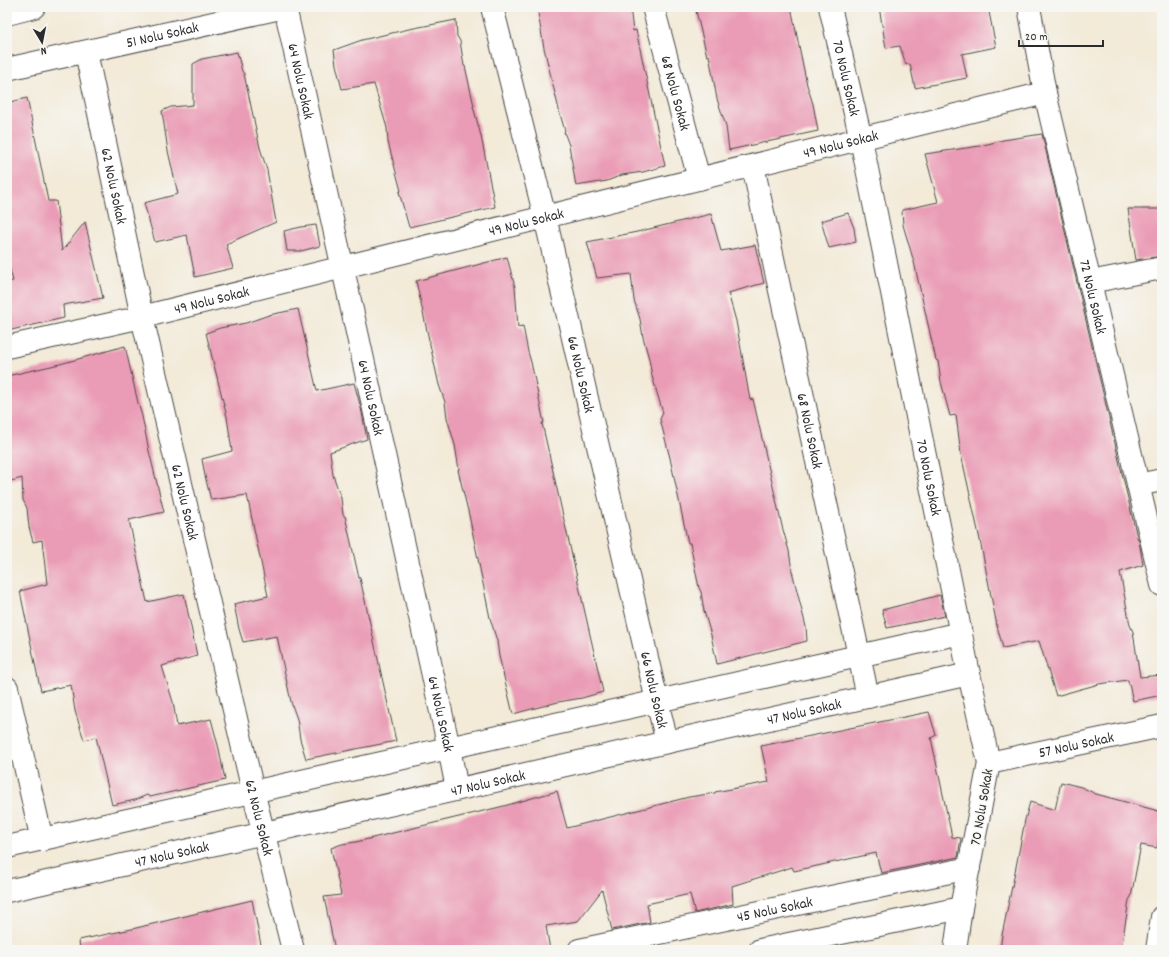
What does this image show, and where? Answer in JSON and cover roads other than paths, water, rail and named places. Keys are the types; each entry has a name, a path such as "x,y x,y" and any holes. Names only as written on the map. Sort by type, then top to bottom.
{"street":[{"name":"51 Nolu Sokak","path":"7,69 285,7"},
{"name":"64 Nolu Sokak","path":"285,7 457,789"},
{"name":"66 Nolu Sokak","path":"492,7 545,217 657,701 668,742"},
{"name":"68 Nolu Sokak","path":"654,7 699,179"},
{"name":"70 Nolu Sokak","path":"830,7 861,139 969,674 989,763 961,908 955,950"},
{"name":"72 Nolu Sokak","path":"1029,7 1045,93 1162,585"},
{"name":"62 Nolu Sokak","path":"86,52 142,317 253,791 293,950"},
{"name":"49 Nolu Sokak","path":"7,347 142,317 1045,93"},
{"name":"68 Nolu Sokak","path":"753,166 868,697"},
{"path":"1090,282 1162,268"},
{"path":"1138,485 1162,480"},
{"path":"7,848 253,791 961,633"},
{"name":"47 Nolu Sokak","path":"7,891 263,832 969,674"},
{"path":"7,688 42,840"},
{"name":"57 Nolu Sokak","path":"989,763 1162,726"},
{"name":"45 Nolu Sokak","path":"579,950 969,868"},
{"path":"760,950 795,946 961,908"},
{"path":"1157,950 1162,917"}]}
